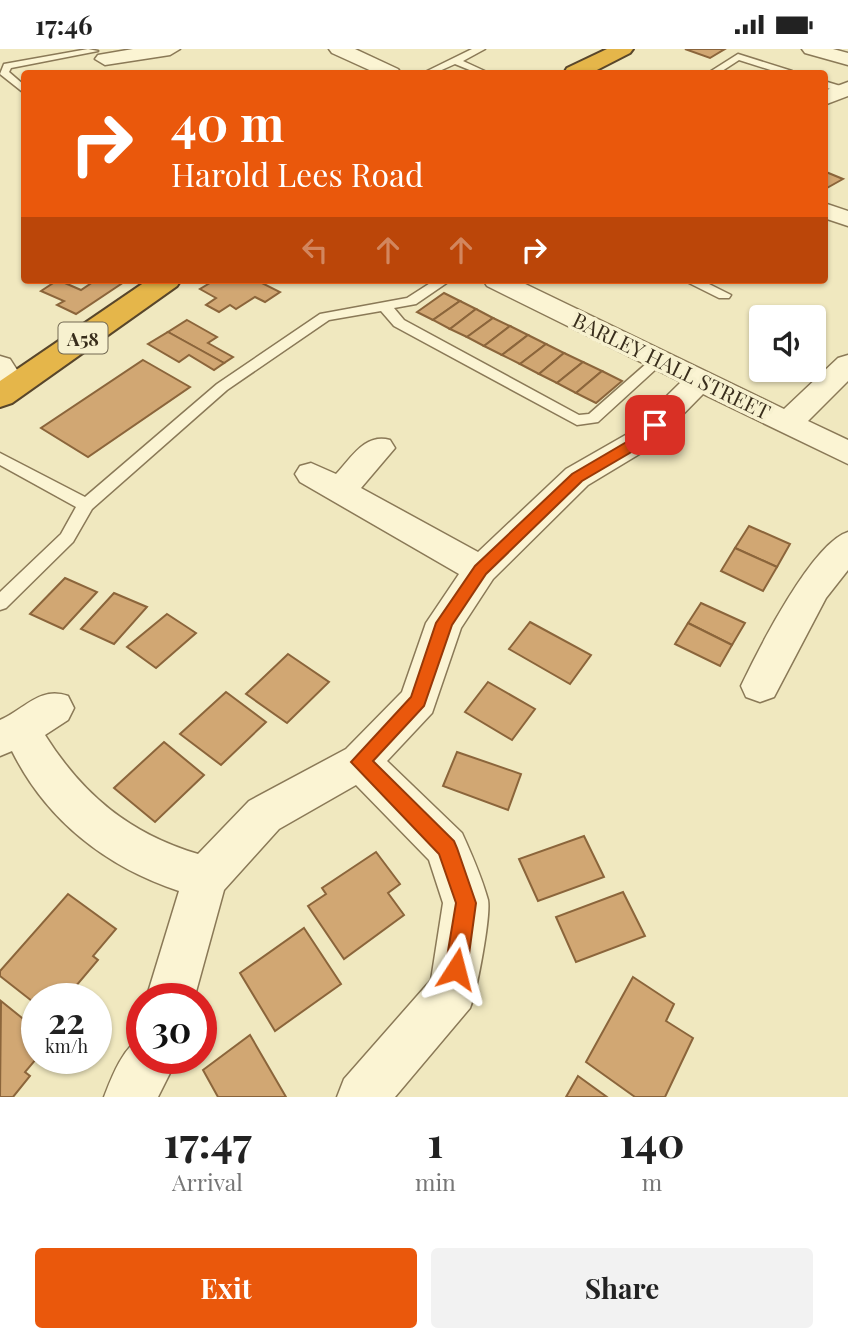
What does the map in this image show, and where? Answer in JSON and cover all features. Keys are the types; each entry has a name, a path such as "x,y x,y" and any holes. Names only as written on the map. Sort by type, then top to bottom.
{"highway":[{"path":"581,70 623,49"},
{"name":"A58","path":"4,382 161,284"}],"street":[{"path":"96,53 170,49"},
{"path":"339,49 384,70"},
{"path":"812,49 848,59"},
{"path":"96,53 120,70"},
{"path":"828,212 848,219"},
{"name":"BARLEY HALL STREET","path":"504,284 848,453"},
{"path":"789,422 848,364"},
{"path":"175,983 205,879 264,815 360,762 418,701 444,623 481,570 577,477 640,440 701,379"},
{"path":"379,448 325,482 481,570"},
{"path":"760,686 813,589 848,545"},
{"path":"25,725 32,754 77,810 139,854 205,879"},
{"path":"360,762 447,848 466,903 453,991 362,1097"},
{"path":"129,1097 143,1074"}],"lane":[{"path":"435,70 480,49"},
{"path":"21,87 4,73 7,66 96,53"},
{"path":"718,70 738,57 779,70"},
{"path":"456,61 477,70"},
{"path":"0,603 68,538 86,505 222,387 325,317 411,301 438,284"},
{"path":"699,284 724,295"},
{"path":"384,305 398,323 577,421 593,418 660,359"},
{"path":"0,458 86,505"}],"building":[{"path":"685,49 725,49 710,58"},
{"path":"828,173 843,179 828,187"},
{"path":"52,284 67,284 81,290 90,284 121,284 76,314 57,305 64,301 41,291"},
{"path":"208,284 264,284 280,292 265,302 255,297 236,309 230,305 219,312 206,305 216,298 200,289"},
{"path":"444,293 460,301 433,320 417,312"},
{"path":"460,301 476,309 450,329 433,320"},
{"path":"476,309 493,318 467,337 450,329"},
{"path":"493,318 510,326 484,346 467,337"},
{"path":"187,320 217,337 208,343 233,357 224,363 168,332"},
{"path":"510,326 528,335 502,355 484,346"},
{"path":"168,332 224,363 214,370 189,355 179,362 148,344"},
{"path":"528,335 546,344 520,364 502,355"},
{"path":"546,344 564,353 539,374 520,364"},
{"path":"564,353 583,362 557,383 539,374"},
{"path":"143,360 190,387 88,457 41,428"},
{"path":"583,362 602,371 576,393 557,383"},
{"path":"602,371 622,381 596,403 576,393"},
{"path":"749,526 790,544 777,567 735,548"},
{"path":"735,548 777,567 763,591 721,571"},
{"path":"65,578 97,592 63,629 30,614"},
{"path":"114,593 147,607 114,644 81,629"},
{"path":"701,603 745,623 732,645 688,623"},
{"path":"167,614 196,633 156,668 127,647"},
{"path":"530,622 591,655 570,684 509,649"},
{"path":"688,623 732,645 720,666 675,644"},
{"path":"288,654 329,682 287,723 246,694"},
{"path":"488,682 535,709 512,740 465,712"},
{"path":"226,692 266,722 221,765 180,734"},
{"path":"164,742 204,775 155,822 114,788"},
{"path":"457,752 521,774 508,810 443,786"},
{"path":"584,836 604,877 538,901 519,859"},
{"path":"376,852 400,884 388,893 404,915 344,959 308,906 326,894 322,888"},
{"path":"623,892 645,936 576,962 556,917"},
{"path":"68,894 116,929 93,956 98,960 79,983 21,983 21,992 0,976 0,971"},
{"path":"304,928 341,984 275,1031 240,973"},
{"path":"633,977 674,1004 666,1021 693,1038 665,1097 635,1097 586,1062"},
{"path":"1,1001 21,1017 21,1074 30,1076 13,1097 0,1097"},
{"path":"250,1035 286,1097 218,1097 205,1074 217,1074 217,1060"},
{"path":"578,1076 607,1097 566,1097"}],"route":[{"path":"456,969 466,903 447,848 360,762 418,701 444,623 481,570 577,477 640,440 655,425"}]}
